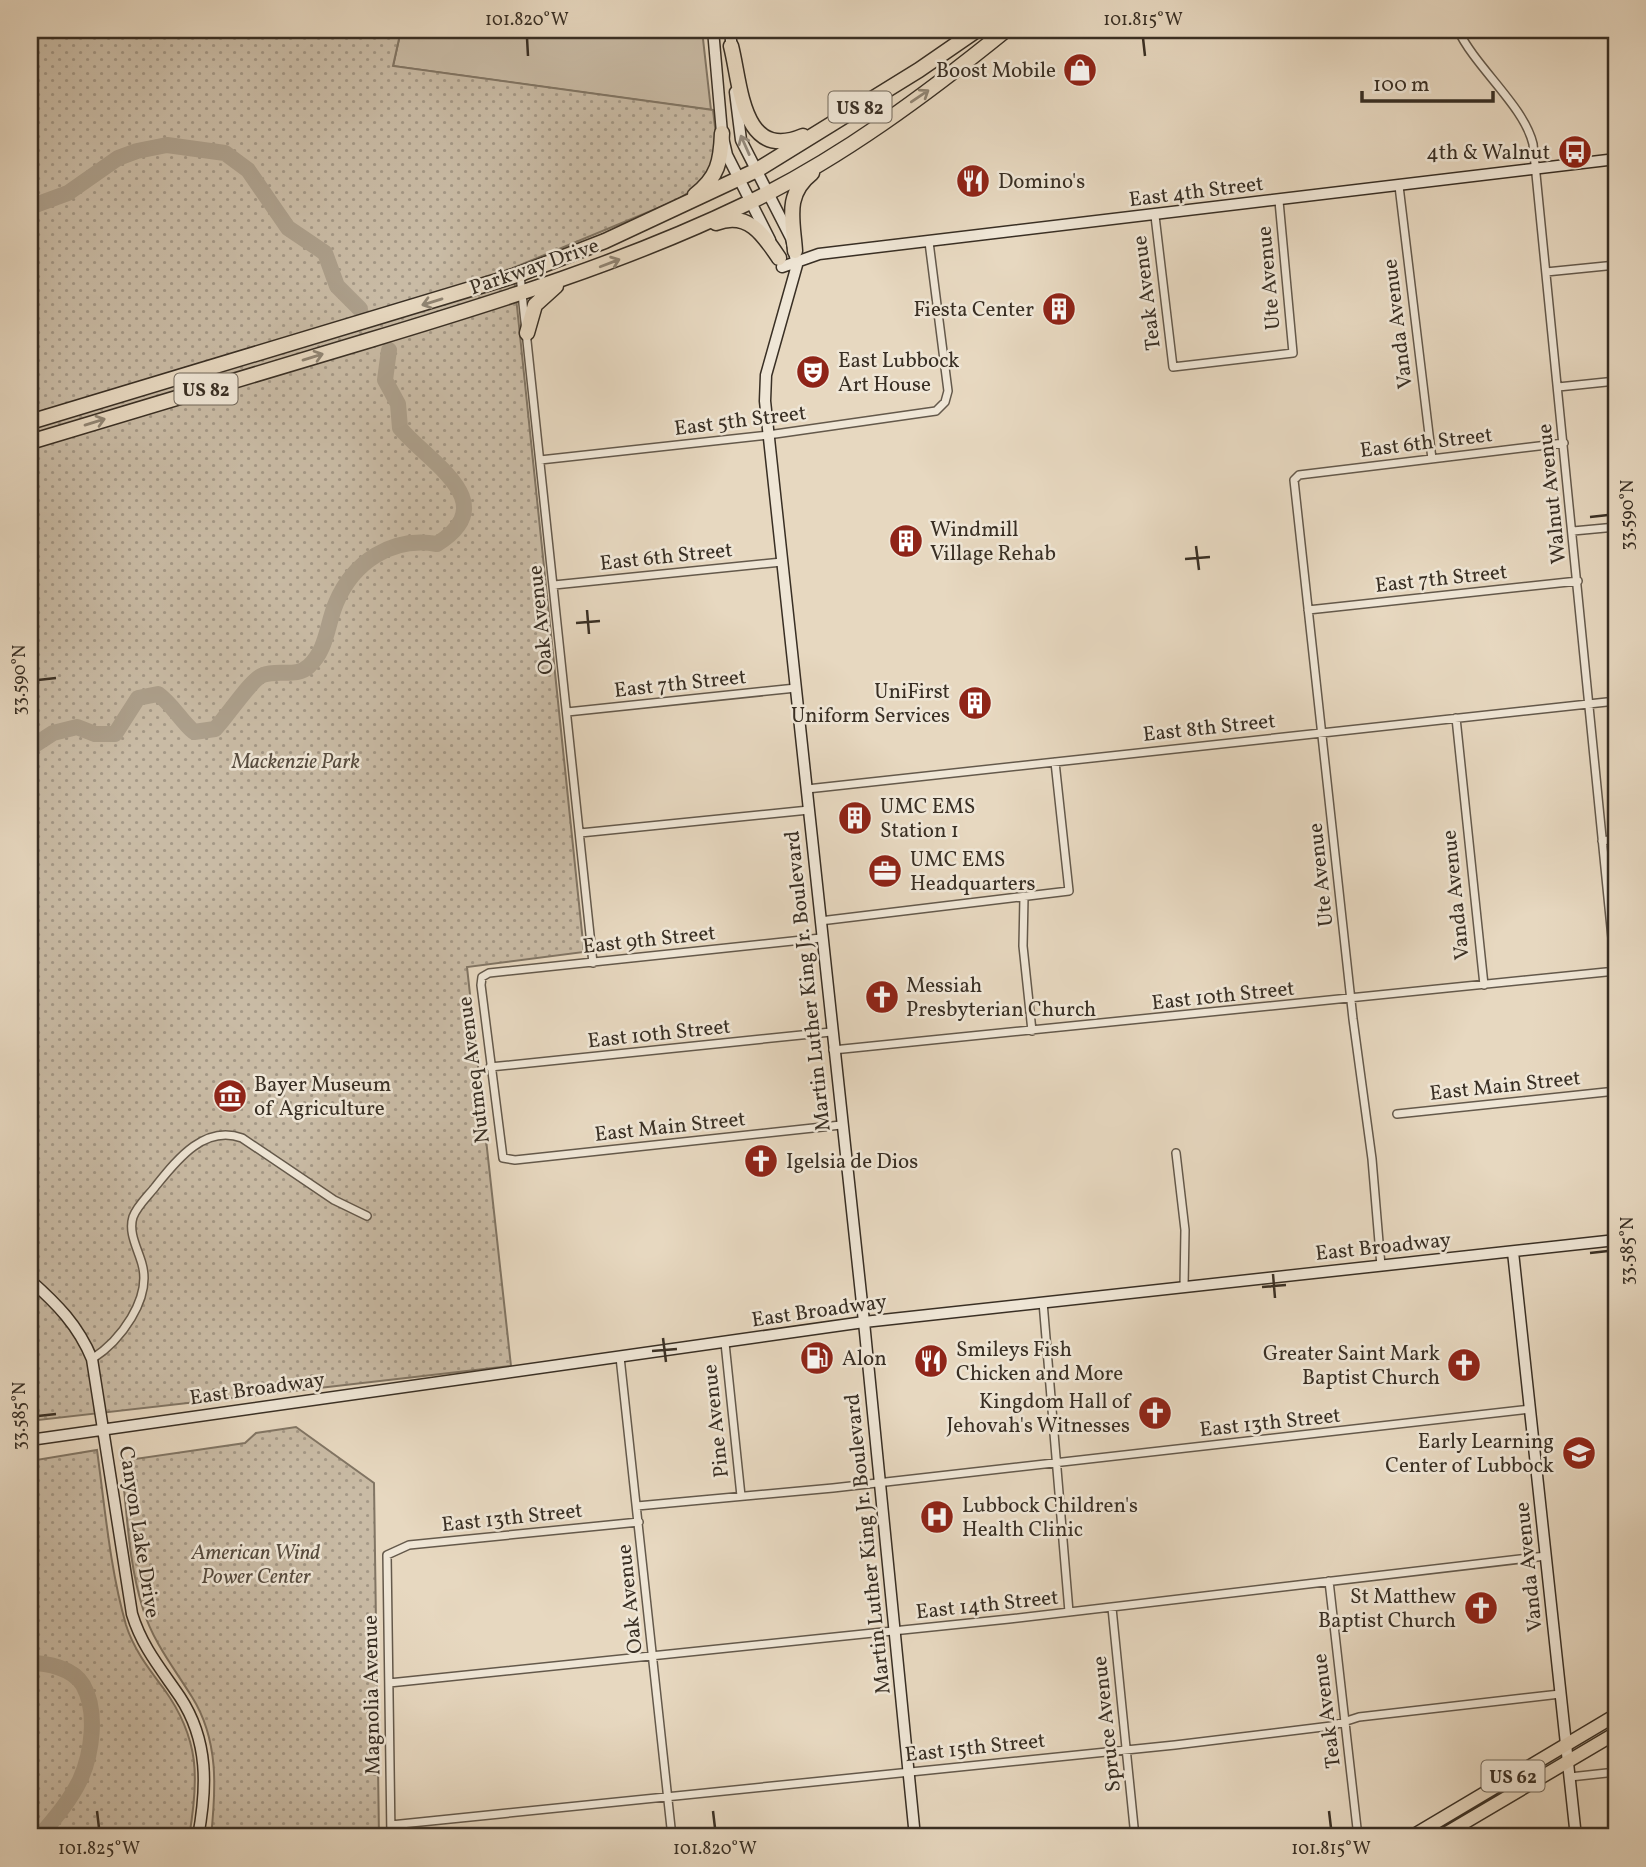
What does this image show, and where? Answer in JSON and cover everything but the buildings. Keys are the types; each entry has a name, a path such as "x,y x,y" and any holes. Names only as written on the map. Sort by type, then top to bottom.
{"highway":[{"name":"Parkway Drive","path":"30,422 520,274 658,218 757,170 977,30"},
{"name":"Parkway Drive","path":"30,442 522,294 646,249 750,202 843,148 932,88 1006,30"},
{"path":"731,46 743,108 759,133 768,138 788,141 839,120"},
{"path":"658,218 709,185 719,168 722,133"},
{"path":"796,256 790,211 795,191 803,180 843,148"},
{"path":"646,249 720,222 742,220 755,226 781,262"},
{"path":"527,333 535,305 544,295 570,278"}],"main road":[{"path":"713,30 722,133 727,155 781,262 790,291"},
{"path":"730,30 738,127 796,256"},
{"name":"East 4th Street","path":"781,262 796,256 1155,216 1616,159"},
{"name":"Martin Luther King Jr. Boulevard","path":"796,256 790,291 766,375 768,435 864,1322 915,1837"},
{"name":"East Broadway","path":"30,1440 864,1322 1616,1240"},
{"name":"Vanda Avenue","path":"1513,1252 1576,1837"},
{"name":"Canyon Lake Drive","path":"30,1280 67,1314 80,1331 92,1359 132,1614 146,1651 188,1710 201,1744 205,1782 198,1837"},
{"name":"US 62","path":"1411,1837 1616,1715"},
{"name":"US 62","path":"1440,1837 1616,1733"}],"street":[{"name":"Walnut Avenue","path":"1458,30 1476,60 1526,127 1535,169 1616,978"},
{"name":"Vanda Avenue","path":"1399,186 1432,459"},
{"name":"Ute Avenue","path":"1173,367 1293,353 1279,201"},
{"name":"Teak Avenue","path":"1155,216 1173,367"},
{"name":"East 5th Street","path":"540,460 918,416 942,407 948,391 929,242"},
{"path":"1546,272 1616,265"},
{"name":"Oak Avenue","path":"520,274 593,963"},
{"path":"1558,387 1616,381"},
{"name":"East 6th Street","path":"1294,480 1300,475 1563,443"},
{"name":"Ute Avenue","path":"1294,480 1351,999 1375,1180 1381,1266"},
{"path":"1573,531 1616,527"},
{"name":"East 6th Street","path":"554,585 782,562"},
{"name":"East 7th Street","path":"1308,610 1578,582"},
{"name":"East 7th Street","path":"567,712 796,688"},
{"name":"East 8th Street","path":"807,789 1616,701"},
{"name":"Vanda Avenue","path":"1457,718 1484,985"},
{"path":"820,921 1069,891 1055,762"},
{"path":"580,833 809,810"},
{"path":"1602,841 1616,839"},
{"path":"1024,897 1023,946 1032,1031"},
{"name":"East 9th Street","path":"481,977 489,973 821,938"},
{"name":"East 10th Street","path":"833,1050 1616,971"},
{"name":"Nutmeq Avenue","path":"481,977 502,1158"},
{"name":"East 10th Street","path":"490,1068 831,1032"},
{"name":"East Main Street","path":"1397,1114 1616,1091"},
{"name":"East Main Street","path":"502,1158 515,1160 841,1125"},
{"path":"92,1359 120,1334 140,1296 143,1267 132,1230 134,1215 173,1165 202,1140 225,1135 242,1138 334,1200 367,1216"},
{"path":"1176,1153 1185,1230 1184,1287"},
{"path":"1043,1301 1069,1612"},
{"name":"Pine Avenue","path":"725,1343 741,1496"},
{"name":"Oak Avenue","path":"620,1357 672,1837"},
{"name":"East 13th Street","path":"637,1506 880,1482 1530,1409"},
{"name":"East 13th Street","path":"390,1553 409,1545 639,1522"},
{"name":"Magnolia Avenue","path":"390,1553 387,1567 391,1837"},
{"name":"East 14th Street","path":"389,1683 1112,1608 1546,1556"},
{"name":"Teak Avenue","path":"1329,1581 1358,1837"},
{"name":"Spruce Avenue","path":"1112,1608 1135,1837"},
{"name":"East 15th Street","path":"391,1825 1126,1750 1331,1726 1359,1717 1560,1695"},
{"path":"1570,1777 1616,1772"}],"green space":[{"name":"Mackenzie Park","path":"30,30 401,30 393,66 713,110 717,144 708,180 675,201 513,268 584,952 467,967 511,1366 30,1421"},
{"path":"401,30 702,30 711,110 393,66"},
{"name":"American Wind Power Center","path":"296,1427 374,1483 379,1837 211,1837 214,1783 207,1730 192,1697 158,1644 143,1609 131,1554 121,1461 245,1443 256,1433"},
{"path":"97,1450 112,1560 126,1625 147,1667 176,1707 190,1743 195,1778 189,1837 30,1837 30,1461"}],"waterway":[{"path":"30,207 68,193 118,158 137,151 167,145 225,153 248,170 288,228 325,253 337,286 360,309"},
{"path":"30,748 53,733 77,727 95,734 115,734 138,698 158,694 194,732 215,729 258,678 269,673 299,672 315,660 343,588 364,564 390,548 405,544 437,544 456,528 464,513 462,498 454,483 400,428 398,404 385,380 389,350"},
{"path":"30,1663 59,1668 79,1679 88,1695 92,1720 88,1758 80,1780 67,1803 39,1837"}],"place":[{"name":"Boost Mobile","path":"1080,70"},
{"name":"4th & Walnut","path":"1575,152"},
{"name":"Domino's","path":"973,181"},
{"name":"Fiesta Center","path":"1059,309"},
{"name":"East Lubbock Art House","path":"813,372"},
{"name":"Windmill Village Rehab","path":"906,541"},
{"name":"UniFirst Uniform Services","path":"975,703"},
{"name":"UMC EMS Station 1","path":"855,818"},
{"name":"UMC EMS Headquarters","path":"885,871"},
{"name":"Messiah Presbyterian Church","path":"882,997"},
{"name":"Bayer Museum of Agriculture","path":"230,1096"},
{"name":"Igelsia de Dios","path":"761,1161"},
{"name":"Alon","path":"817,1358"},
{"name":"Smileys Fish Chicken and More","path":"931,1361"},
{"name":"Greater Saint Mark Baptist Church","path":"1464,1365"},
{"name":"Kingdom Hall of Jehovah's Witnesses","path":"1155,1413"},
{"name":"Early Learning Center of Lubbock","path":"1579,1453"},
{"name":"Lubbock Children's Health Clinic","path":"937,1517"},
{"name":"St Matthew Baptist Church","path":"1481,1608"}]}
